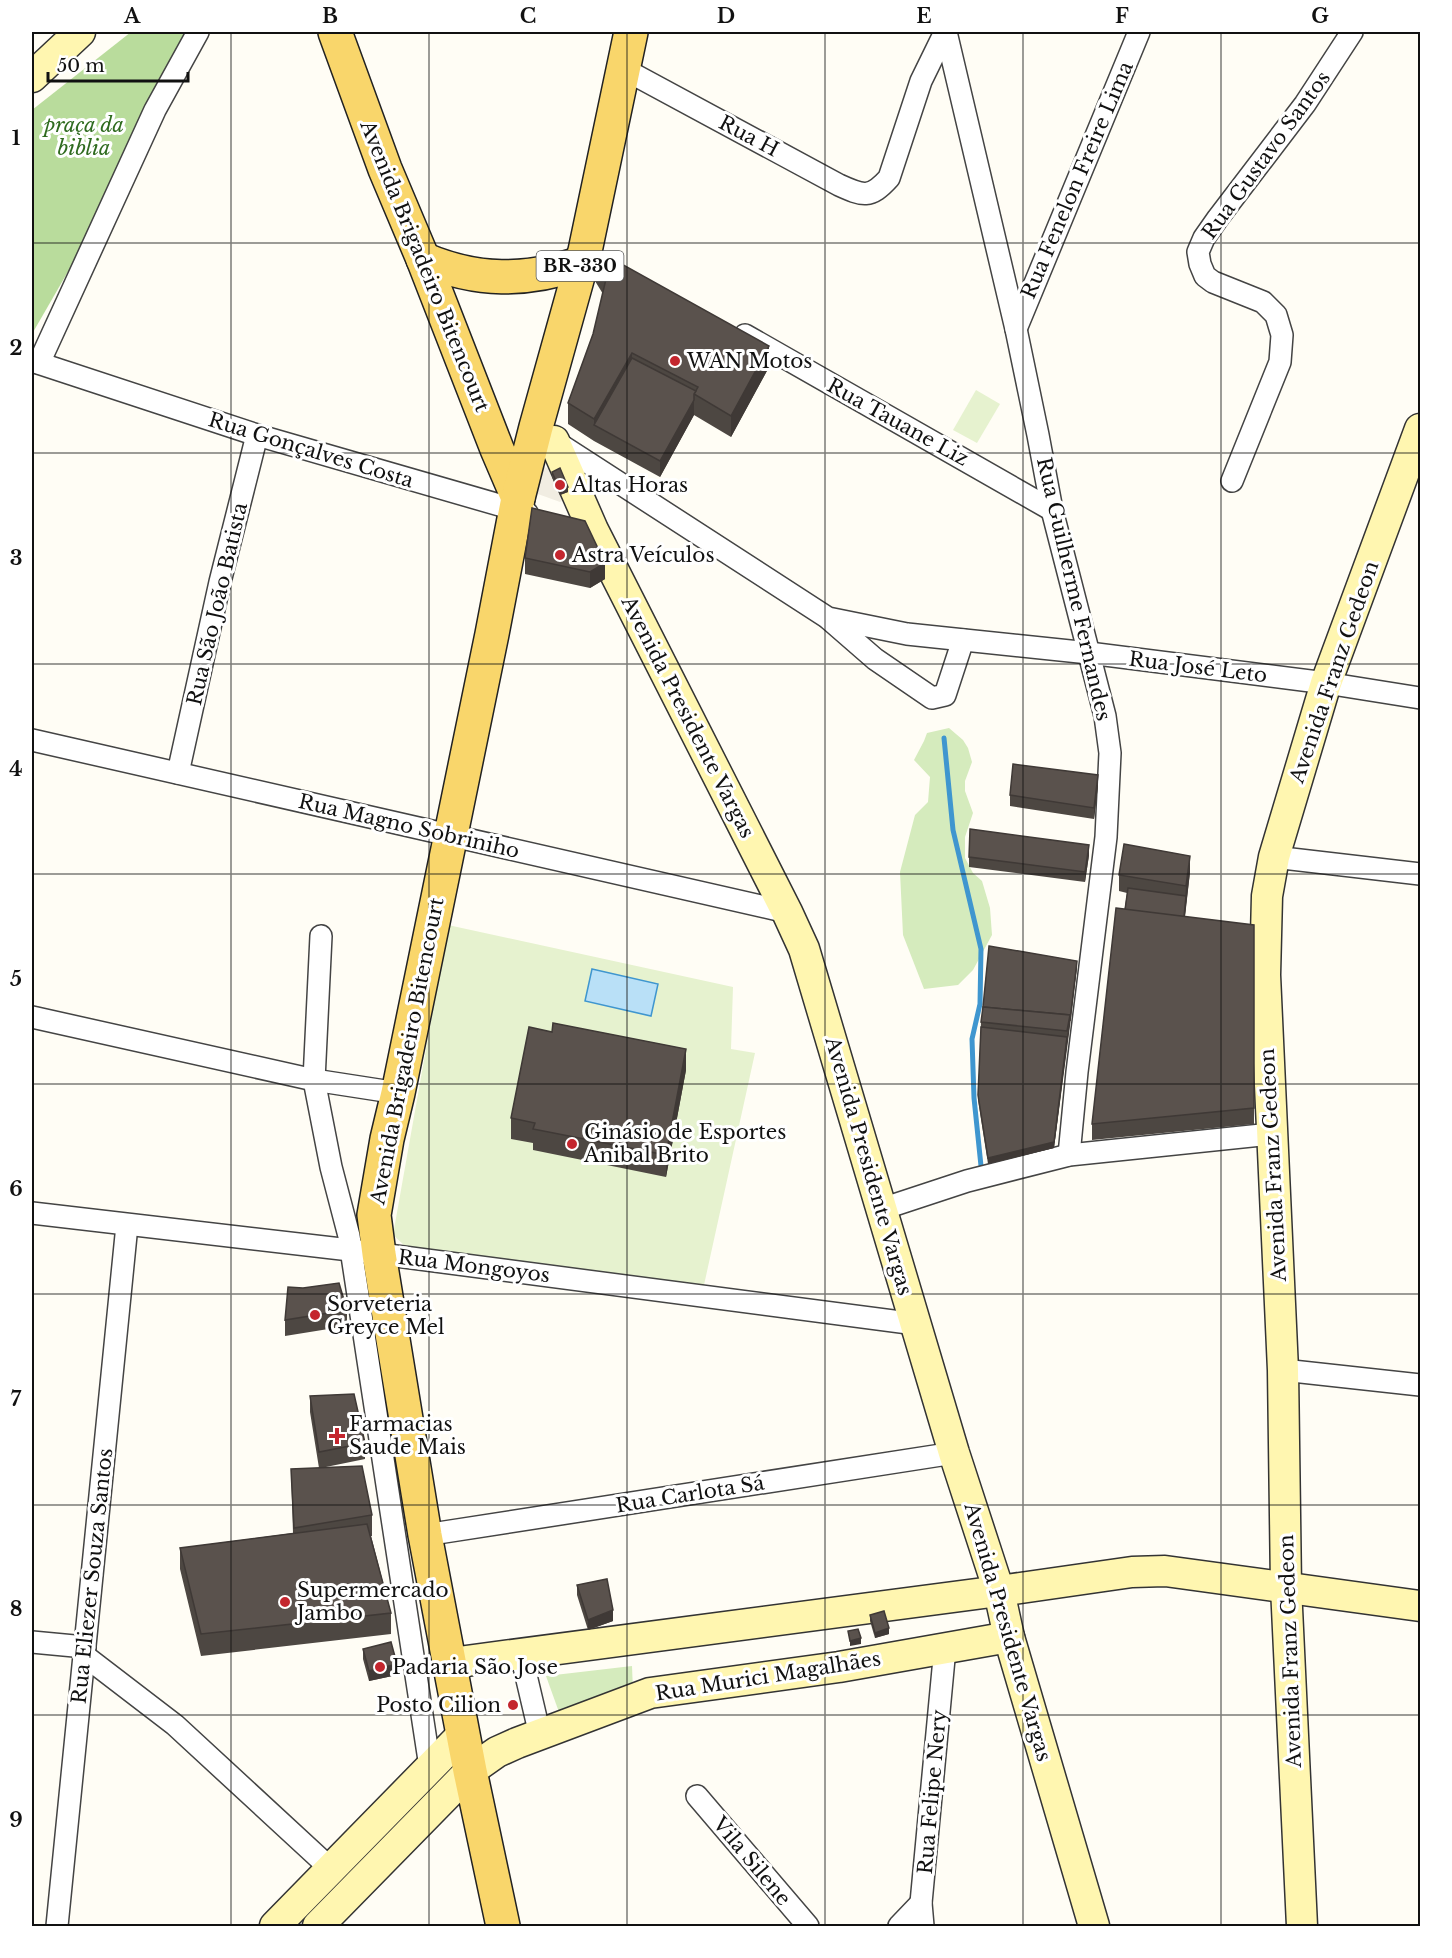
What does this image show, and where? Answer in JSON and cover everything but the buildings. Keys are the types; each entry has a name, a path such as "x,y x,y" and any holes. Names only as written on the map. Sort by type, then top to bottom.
{"main road":[{"name":"Avenida Brigadeiro Bitencourt","path":"335,32 385,169 474,388 517,505 387,1139 374,1215 364,1252 425,1535 451,1663 462,1735 503,1926"},
{"name":"BR-330","path":"517,505 545,434 589,257 622,68 631,32"},
{"path":"423,259 466,274 500,278 561,270 589,257"}],"street":[{"path":"32,77 80,32"},
{"path":"35,362 155,110 198,32"},
{"name":"Rua Guilherme Fernandes","path":"878,190 889,178 921,81 946,32"},
{"name":"Rua Guilherme Fernandes","path":"946,32 1016,329 1052,510 1105,716 1110,753 1106,837 1078,1060 1069,1155"},
{"name":"Rua Fenelon Freire Lima","path":"1016,329 1139,32"},
{"name":"Rua Gustavo Santos","path":"1232,481 1280,362 1282,334 1276,315 1263,302 1213,282 1204,276 1198,252 1204,238 1218,218 1305,104 1352,32"},
{"name":"Rua H","path":"622,68 839,185 857,193 878,190"},
{"name":"Rua Tauane Liz","path":"723,323 1052,510"},
{"name":"Rua Gonçalves Costa","path":"35,362 257,435 517,505 549,519"},
{"name":"Avenida Franz Gedeon","path":"1302,1926 1286,1587 1283,1370 1265,975 1267,896 1274,857 1326,683 1414,470 1420,429"},
{"name":"Avenida Presidente Vargas","path":"545,434 582,527 787,912 804,949 954,1453 999,1591 1009,1637 1094,1926"},
{"name":"Rua José Leto","path":"545,434 828,618 875,659 932,698 945,695 963,640"},
{"name":"Rua São João Batista","path":"178,773 219,582 257,435"},
{"name":"Rua José Leto","path":"828,618 907,634 1089,653 1326,683 1420,699"},
{"name":"Rua Magno Sobriniho","path":"32,740 787,912"},
{"path":"1274,857 1420,874"},
{"path":"321,936 314,1080 331,1167 345,1217 364,1252 430,1767"},
{"path":"32,1017 314,1080 398,1093"},
{"path":"882,1209 967,1181 1069,1155 1271,1134"},
{"name":"Rua Mongoyos","path":"32,1213 127,1226 364,1252 916,1323"},
{"name":"Rua Eliezer Souza Santos","path":"57,1926 127,1226"},
{"path":"1283,1370 1420,1385"},
{"name":"Rua Carlota Sá","path":"425,1535 954,1453"},
{"path":"451,1663 1132,1572 1165,1571 1420,1606"},
{"name":"Rua Murici Magalhães","path":"326,1918 470,1771 497,1752 650,1693 839,1666 1009,1637"},
{"path":"32,1642 85,1652 176,1725 331,1869"},
{"name":"Rua Felipe Nery","path":"898,1926 921,1903 945,1648"},
{"path":"521,1654 540,1735"},
{"path":"275,1926 462,1735"},
{"name":"Vila Silene","path":"697,1796 808,1926"},
{"path":"310,1891 326,1918"},
{"path":"921,1903 923,1926"}],"green space":[{"name":"praça da biblia","path":"131,32 201,32 111,197 32,334 32,110"},
{"path":"976,390 1000,404 977,443 953,430"},
{"path":"949,728 963,740 972,762 965,781 965,791 973,813 965,837 965,858 973,873 982,881 990,908 992,935 973,970 958,985 924,989 903,935 900,872 915,815 928,802 930,777 914,760 927,733"},
{"name":"Ginásio de Esportes Anibal Brito","path":"448,925 733,987 731,1049 755,1053 704,1285 405,1246 393,1235"},
{"path":"632,1666 633,1691 560,1715 546,1676"}],"shaded area":[{"path":"542,467 548,468 563,500 560,502 538,494 536,488"}],"water":[{"path":"592,969 658,984 651,1016 585,1001"}],"waterway":[{"path":"944,738 953,830 981,949 980,1004 972,1039 974,1098 981,1166"}],"place":[{"name":"WAN Motos","path":"675,361"},
{"name":"Altas Horas","path":"560,485"},
{"name":"Astra Veículos","path":"560,555"},
{"name":"Ginásio de Esportes Anibal Brito","path":"572,1144"},
{"name":"Sorveteria Greyce Mel","path":"315,1315"},
{"name":"Farmacias Saude Mais","path":"337,1436"},
{"name":"Supermercado Jambo","path":"285,1602"},
{"name":"Padaria São Jose","path":"380,1667"},
{"name":"Posto Cilion","path":"513,1705"}]}
